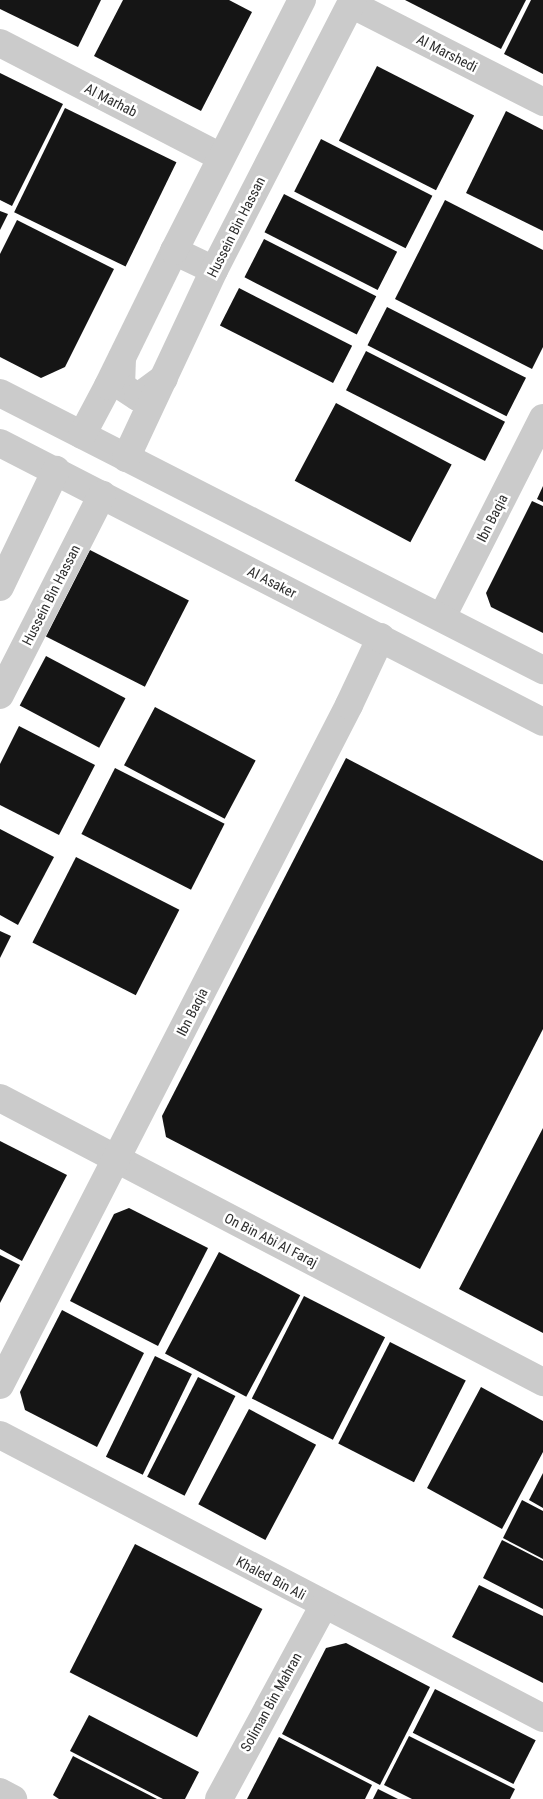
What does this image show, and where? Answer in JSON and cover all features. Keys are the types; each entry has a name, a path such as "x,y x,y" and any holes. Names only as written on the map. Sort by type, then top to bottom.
{"street":[{"path":"82,435 302,0"},
{"name":"Al Marshedi","path":"352,2 543,102"},
{"name":"Hussein Bin Hassan","path":"126,458 214,270 352,2"},
{"name":"Al Marhab","path":"0,43 221,157"},
{"path":"174,251 214,270"},
{"path":"122,358 121,386 138,397 164,378"},
{"path":"0,393 82,435 104,444 126,458 543,670"},
{"name":"Ibn Baqia","path":"442,617 543,418"},
{"name":"Al Asaker","path":"0,442 543,722"},
{"path":"0,587 56,470"},
{"name":"Hussein Bin Hassan","path":"0,695 102,495"},
{"name":"Ibn Baqia","path":"0,1385 349,705 381,637"},
{"name":"On Bin Abi Al Faraj","path":"0,1098 543,1382"},
{"name":"Khaled Bin Ali","path":"0,1435 324,1606 543,1718"},
{"name":"Soliman Bin Mahran","path":"218,1799 324,1606"},
{"path":"0,1792 13,1799"}],"building":[{"path":"0,0 101,0 78,47 0,9"},
{"path":"123,0 229,0 252,12 201,111 94,56"},
{"path":"405,0 526,0 501,49"},
{"path":"531,0 543,0 543,74 504,54"},
{"path":"377,66 474,115 436,190 339,141"},
{"path":"0,73 63,104 12,206 0,200"},
{"path":"65,108 176,162 126,267 14,212"},
{"path":"506,111 543,130 543,231 466,193"},
{"path":"321,139 432,196 406,248 294,192"},
{"path":"284,194 397,252 378,290 264,232"},
{"path":"445,200 543,250 543,347 532,369 395,299"},
{"path":"0,211 8,214 0,230"},
{"path":"17,220 114,269 65,367 41,378 0,357 0,254"},
{"path":"264,239 376,296 357,335 244,277"},
{"path":"239,288 352,346 333,383 220,325"},
{"path":"387,307 526,378 506,416 367,345"},
{"path":"366,351 505,422 485,461 346,390"},
{"path":"336,403 452,465 410,542 295,481"},
{"path":"543,486 543,502 537,499"},
{"path":"532,501 543,506 543,633 491,607 486,593"},
{"path":"90,550 189,600 145,687 46,636"},
{"path":"46,656 125,698 99,748 20,705"},
{"path":"155,707 256,761 225,819 124,765"},
{"path":"19,726 95,765 59,835 0,805 0,764"},
{"path":"346,758 543,861 543,1029 420,1269 166,1137 162,1116"},
{"path":"115,768 225,824 191,890 81,834"},
{"path":"0,829 54,857 18,925 0,915"},
{"path":"76,857 179,910 136,995 32,943"},
{"path":"0,931 11,936 0,958"},
{"path":"543,1128 543,1333 459,1289"},
{"path":"0,1141 67,1175 22,1261 0,1249"},
{"path":"129,1208 208,1248 158,1346 70,1301 114,1214"},
{"path":"219,1252 300,1295 246,1397 165,1354"},
{"path":"0,1255 20,1265 0,1303"},
{"path":"304,1296 385,1337 333,1440 252,1398"},
{"path":"62,1310 144,1353 97,1447 25,1410 20,1392"},
{"path":"390,1342 466,1381 414,1482 338,1444"},
{"path":"155,1356 192,1374 143,1475 106,1457"},
{"path":"198,1377 235,1396 185,1496 147,1477"},
{"path":"481,1387 543,1421 543,1452 502,1529 427,1488"},
{"path":"249,1409 316,1445 265,1540 198,1504"},
{"path":"543,1473 543,1508 529,1500"},
{"path":"522,1500 543,1511 543,1559 503,1538"},
{"path":"502,1540 543,1561 543,1609 483,1578"},
{"path":"135,1544 262,1609 197,1737 70,1672"},
{"path":"479,1585 543,1616 543,1683 452,1637"},
{"path":"346,1643 430,1687 380,1785 282,1734 326,1648"},
{"path":"435,1689 536,1740 513,1784 413,1733"},
{"path":"89,1715 199,1772 185,1799 163,1799 70,1751"},
{"path":"409,1736 515,1789 510,1799 412,1799 384,1785"},
{"path":"279,1737 372,1785 365,1799 247,1799"},
{"path":"73,1756 157,1799 59,1799 53,1795"},
{"path":"378,1789 398,1799 373,1799"}]}
